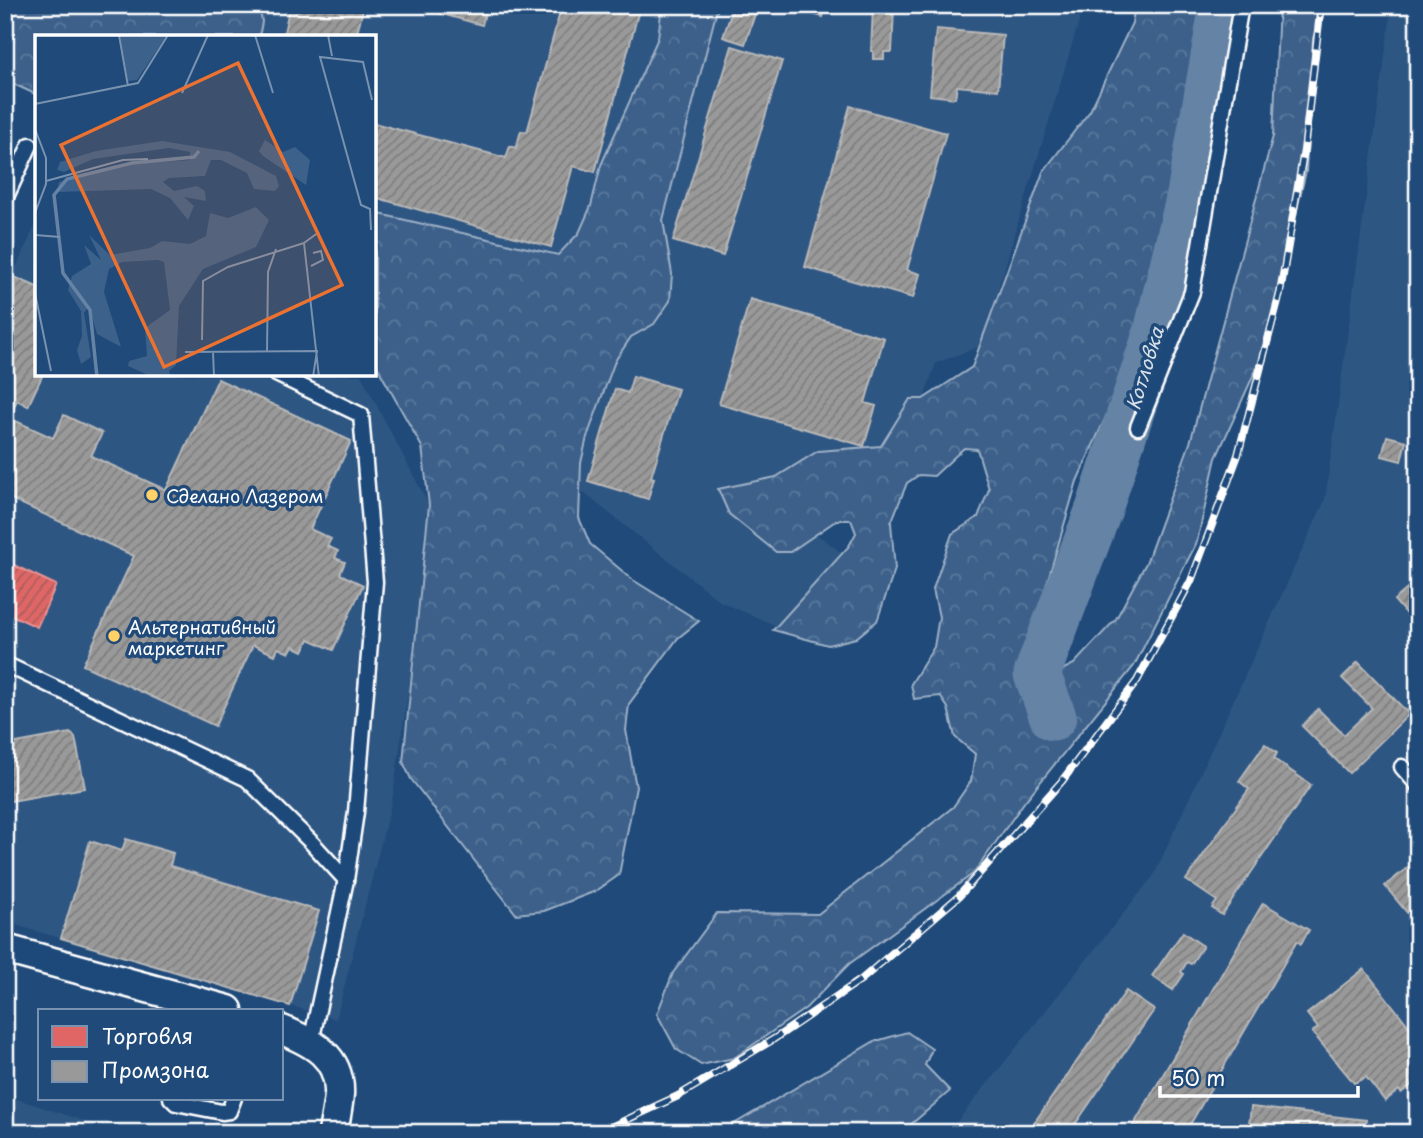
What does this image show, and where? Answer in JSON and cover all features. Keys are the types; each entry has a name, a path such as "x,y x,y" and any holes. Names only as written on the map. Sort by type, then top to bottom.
{"street":[{"path":"5,949 224,1009"},
{"path":"284,1031 311,1042 329,1059 336,1073 340,1093 333,1133"}],"lane":[{"path":"1138,427 1192,292 1241,5"},
{"path":"5,199 30,145"},
{"path":"279,376 361,415 375,582 356,812 346,880 311,1042"},
{"path":"5,664 247,779 346,880"},
{"path":"1402,767 1418,785"},
{"path":"173,1100 176,1103 222,1112 229,1111 233,1100"}],"shaded area":[{"path":"137,5 1084,5 981,346 936,363 903,459 814,532 842,553 791,632 721,602 507,432 376,280 376,35 162,35"},
{"path":"1392,5 1418,5 1418,1133 948,1133 1154,875 1325,500"},
{"path":"35,226 35,376 362,376 434,515 393,796 336,1019 5,922 5,291"},
{"path":"5,1095 109,1129 120,1133 5,1133"}],"green space":[{"path":"5,5 259,5 262,22 259,35 35,35 35,94 5,80"},
{"path":"662,5 720,5 663,220 672,274 670,301 654,324 631,337 615,361 587,437 581,463 579,518 590,544 633,580 699,621 678,638 629,704 626,730 636,787 619,875 596,891 544,911 516,914 411,779 403,762 429,505 422,447 376,365 376,213 558,255 579,233 591,206 601,165 658,38"},
{"path":"1135,5 1217,5 1183,245 1077,481 1029,644 1058,672 1074,664 1116,619 1146,563 1190,443 1273,136 1279,5 1326,5 1313,38 1306,171 1263,354 1216,458 1197,542 1134,666 1025,801 974,873 849,964 806,1008 734,1058 701,1065 676,1049 657,1014 673,973 717,913 818,914 953,807 971,781 975,754 955,737 948,708 940,696 914,699 911,684 934,647 939,617 933,589 952,534 978,517 989,489 977,449 964,448 934,476 919,475 907,483 891,523 895,569 877,621 856,638 828,645 773,630 849,546 856,533 851,520 837,520 790,552 776,552 729,514 718,489 776,477 818,451 881,446 910,399 923,399 972,367 1043,172 1090,111 1132,23"},
{"path":"907,1032 932,1049 925,1065 950,1091 901,1133 719,1133 873,1042"}],"building: Торговля":[{"path":"5,561 56,585 37,627 5,612"}],"building: Промзона":[{"path":"290,5 364,5 356,35 283,35"},
{"path":"425,5 487,5 482,25 424,9"},
{"path":"562,5 621,5 639,10 595,172 573,166 551,247 376,198 376,124 506,158 510,146 516,148 521,131 527,132"},
{"path":"734,5 758,5 745,44 723,37"},
{"path":"783,5 827,5 823,17"},
{"path":"873,8 894,8 892,52 884,52 884,59 873,59 871,51"},
{"path":"936,29 1003,35 998,90 957,86 955,98 930,95"},
{"path":"732,46 782,61 723,256 673,241"},
{"path":"850,106 946,133 907,270 920,274 913,298 805,267"},
{"path":"12,276 35,286 35,376 42,376 28,406 17,400 9,418 53,438 64,415 102,433 91,456 166,490 218,379 351,441 310,529 331,539 327,546 338,551 335,558 345,562 340,574 363,585 333,650 309,639 303,651 293,646 289,653 278,648 275,655 253,645 215,726 83,665 134,556 5,496 5,291"},
{"path":"750,299 884,338 865,403 876,406 864,446 719,404"},
{"path":"633,376 678,389 651,477 654,478 648,499 588,481 615,389 628,393"},
{"path":"1387,436 1406,441 1401,461 1382,456"},
{"path":"1418,580 1418,628 1394,600"},
{"path":"1358,662 1409,714 1349,773 1302,726 1318,709 1344,735 1372,708 1342,678"},
{"path":"70,733 75,737 85,788 5,802 5,745"},
{"path":"1265,744 1277,753 1274,759 1311,785 1222,915 1212,908 1217,901 1186,880 1249,789 1239,781"},
{"path":"126,839 173,853 170,866 319,911 290,1006 61,938 90,841 122,851"},
{"path":"1418,859 1418,926 1385,886"},
{"path":"1263,903 1309,930 1301,944 1297,941 1185,1133 1129,1133"},
{"path":"1183,932 1203,946 1191,964 1187,962 1181,972 1184,974 1173,990 1152,976"},
{"path":"1364,969 1418,1038 1418,1080 1385,1101 1366,1077 1354,1083 1312,1032 1318,1028 1307,1014"},
{"path":"1126,991 1154,1010 1069,1133 1027,1133"},
{"path":"1251,1107 1366,1120 1365,1133 1248,1133"}],"waterway":[{"name":"Котловка","path":"1053,717 1037,674 1099,509 1157,332 1190,195 1223,5"}],"railway":[{"path":"598,1133 678,1096 774,1039 862,979 959,896 1062,781 1137,681 1191,581 1238,455 1280,293 1304,150 1321,5"}],"place":[{"name":"Сделано Лазером","path":"152,495"},
{"name":"Альтернативный маркетинг","path":"114,636"}]}
